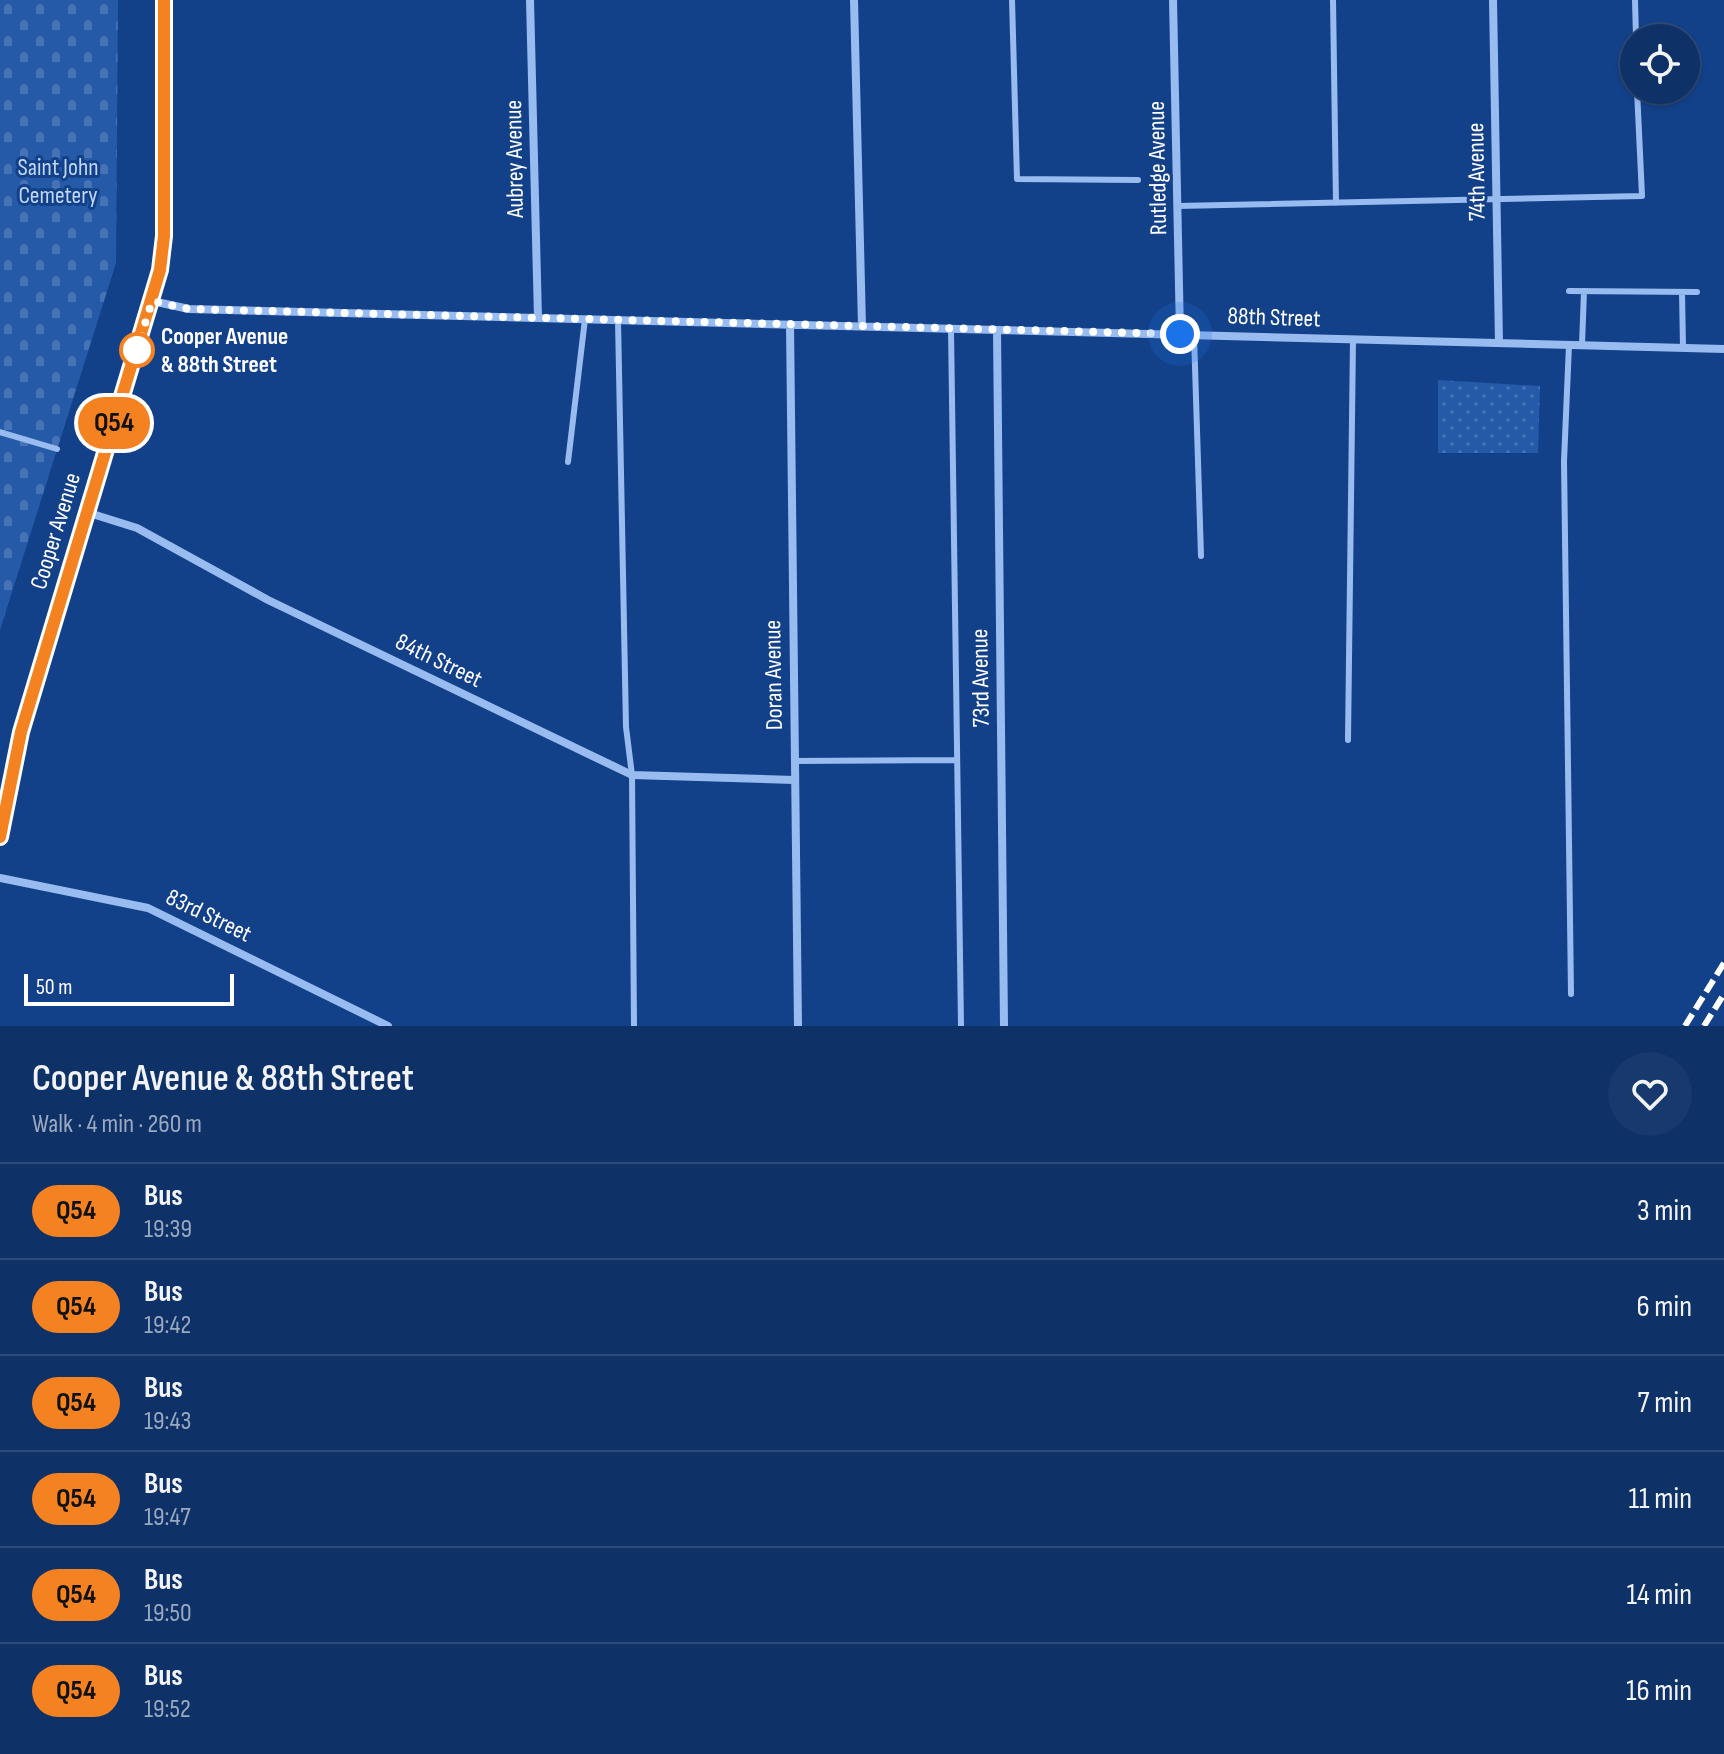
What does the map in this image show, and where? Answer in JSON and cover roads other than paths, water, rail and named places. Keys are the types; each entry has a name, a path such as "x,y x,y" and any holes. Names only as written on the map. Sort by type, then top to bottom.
{"main road":[{"name":"Cooper Avenue","path":"0,837 21,732 85,512 152,301 164,236 164,0"}],"street":[{"name":"Aubrey Avenue","path":"530,0 538,318"},
{"path":"854,0 862,326"},
{"name":"Rutledge Avenue","path":"1173,0 1180,334"},
{"name":"74th Avenue","path":"1493,0 1499,343"},
{"name":"88th Street","path":"152,301 189,309 1724,349"},
{"name":"Doran Avenue","path":"790,324 798,1026"},
{"name":"73rd Avenue","path":"997,330 1004,1026"},
{"name":"84th Street","path":"85,512 137,528 268,600 632,775 794,780"},
{"name":"83rd Street","path":"0,878 148,908 388,1026"}],"lane":[{"path":"1012,0 1017,179 1138,180"},
{"path":"1333,0 1336,203"},
{"path":"1635,0 1636,24"},
{"path":"1177,206 1642,196 1638,104"},
{"path":"1569,291 1697,292"},
{"path":"1582,345 1584,291"},
{"path":"1682,292 1683,348"},
{"path":"568,462 585,319"},
{"path":"618,320 626,727 632,775 634,1026"},
{"path":"951,329 961,1026"},
{"path":"1194,335 1201,556"},
{"path":"1348,740 1353,339"},
{"path":"1569,345 1564,461 1571,994"},
{"path":"0,432 57,449"},
{"path":"794,761 957,760"}],"railway":[{"path":"1685,1026 1724,963"},
{"path":"1704,1026 1724,994"}],"place":[{"name":"Cooper Avenue & 88th Street","path":"137,350"}],"park label":[{"name":"Saint John Cemetery","path":"58,181"}]}
